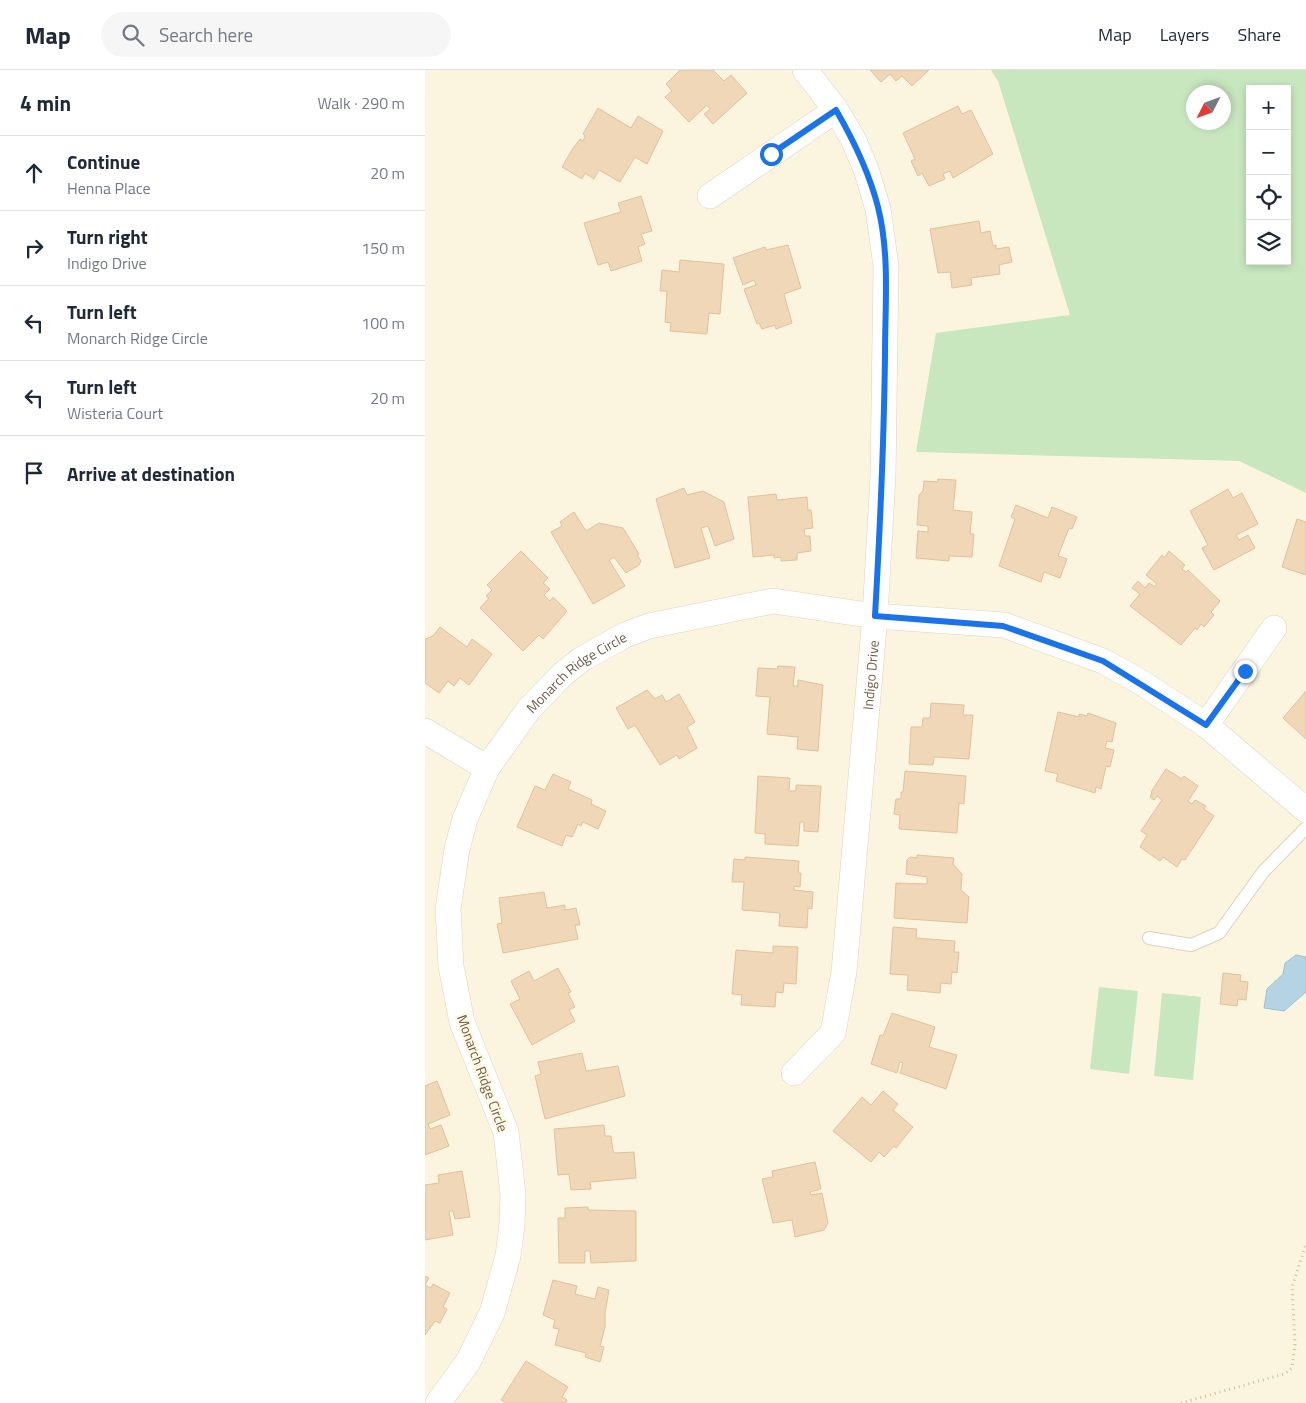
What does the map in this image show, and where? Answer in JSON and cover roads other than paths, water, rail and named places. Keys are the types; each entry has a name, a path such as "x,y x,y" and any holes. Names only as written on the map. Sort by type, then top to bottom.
{"street":[{"name":"Indigo Drive","path":"795,1072 833,1033 844,972 875,616 883,476 886,266 883,237 873,188 853,139 836,110 805,70"},
{"path":"710,196 836,110"},
{"name":"Monarch Ridge Circle","path":"438,1403 468,1362 492,1313 508,1256 512,1225 511,1163 506,1132 462,1022 451,966 448,938 448,909 457,849 465,819 487,768 529,709 551,685 582,659 625,635 649,626 708,612 773,602 875,616 1003,626 1103,661 1206,725 1306,810"},
{"path":"1206,725 1274,628"},
{"path":"425,731 487,768"}],"lane":[{"path":"1149,938 1191,945 1219,933 1263,872 1306,828"}],"water":[{"path":"1296,955 1306,957 1306,992 1284,1011 1264,1008 1267,989 1283,974 1285,963"}]}
